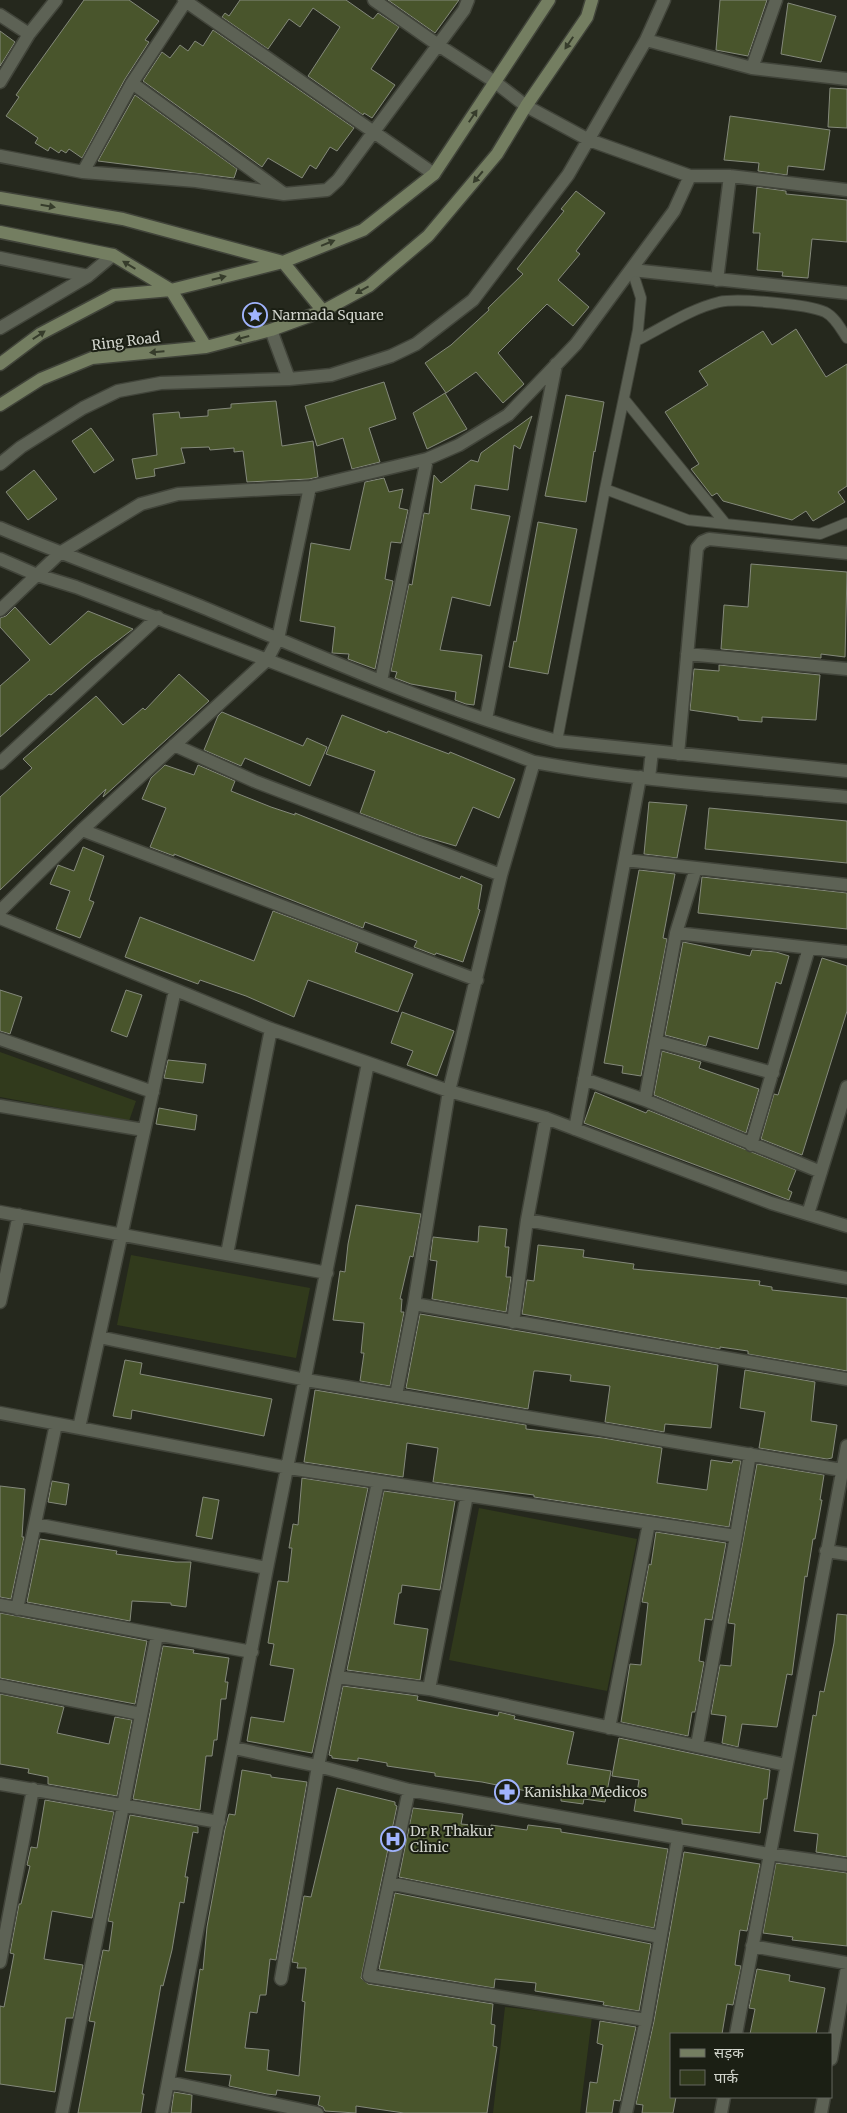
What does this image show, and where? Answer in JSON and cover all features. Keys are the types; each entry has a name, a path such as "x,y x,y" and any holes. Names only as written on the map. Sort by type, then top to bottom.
{"main road":[{"path":"0,364 40,334 114,295 171,290 283,262 362,230 434,174 549,0"},
{"name":"Ring Road","path":"0,405 41,379 92,358 206,347 271,330 323,311 369,286 428,236 497,154 526,106 587,17 592,0"},
{"path":"0,198 123,219 283,262 323,311"},
{"path":"0,232 112,255 171,290 206,347"}],"street":[{"path":"0,82 29,34 56,0"},
{"path":"374,0 495,82 526,106 589,140 690,176 730,176 847,190"},
{"path":"0,156 83,172 196,181 284,194 327,190 338,180 373,133 464,10 468,0"},
{"path":"0,464 22,447 83,408 118,391 161,383 289,379 331,375 391,356 416,344 473,300 563,182 646,40 664,0"},
{"path":"752,68 776,0"},
{"path":"83,172 132,83 185,1 434,174"},
{"path":"0,15 29,34"},
{"path":"646,40 752,68 847,78"},
{"path":"132,83 284,194"},
{"path":"0,610 60,553 141,504 178,494 310,487 427,459 459,445 508,415 576,344 674,211 690,176"},
{"path":"717,280 730,176"},
{"path":"0,328 88,276 112,255"},
{"path":"0,258 88,276"},
{"path":"632,270 847,293"},
{"path":"271,330 289,379"},
{"path":"486,719 556,364"},
{"path":"381,681 427,459"},
{"path":"0,911 82,830 267,660 278,639 310,487"},
{"path":"0,528 60,553 159,589 420,698 557,741 847,771"},
{"path":"678,754 698,548 702,542 709,539 847,553"},
{"path":"0,559 37,575 158,617 509,754 534,762 576,770 644,778 847,797"},
{"path":"0,763 158,617"},
{"path":"688,654 847,669"},
{"path":"174,745 254,781 501,875"},
{"path":"575,1129 625,860 652,751"},
{"path":"396,1395 414,1304 449,1091 501,875 534,762"},
{"path":"82,830 477,980"},
{"path":"625,860 847,885"},
{"path":"645,1100 676,933 696,868"},
{"path":"0,918 271,1029 449,1091 546,1118 771,1203 847,1226"},
{"path":"676,933 847,952"},
{"path":"751,1145 808,948"},
{"path":"79,1428 176,990"},
{"path":"226,1254 271,1029"},
{"path":"0,1039 152,1092"},
{"path":"656,1041 773,1073"},
{"path":"162,2113 234,1748 267,1568 289,1468 368,1063"},
{"path":"584,1079 645,1100 751,1145 821,1172"},
{"path":"808,1214 847,1087"},
{"path":"0,1106 144,1130"},
{"path":"513,1322 546,1118"},
{"path":"0,1212 327,1273"},
{"path":"0,1302 19,1215"},
{"path":"528,1220 847,1278"},
{"path":"414,1304 847,1379"},
{"path":"99,1337 306,1380 842,1470"},
{"path":"0,1413 289,1468 736,1536"},
{"path":"17,1609 56,1424"},
{"path":"736,2033 847,1446"},
{"path":"697,1745 750,1454"},
{"path":"281,1978 318,1766 378,1482"},
{"path":"429,1688 466,1495"},
{"path":"609,1728 649,1523"},
{"path":"35,1524 267,1568"},
{"path":"826,1551 847,1554"},
{"path":"0,1605 252,1652"},
{"path":"62,2113 157,1635"},
{"path":"338,1677 429,1688 786,1765"},
{"path":"0,1686 141,1714"},
{"path":"234,1748 318,1766 409,1790 769,1854 847,1864"},
{"path":"0,1784 219,1822"},
{"path":"0,1962 33,1789"},
{"path":"409,1790 370,1976 646,2020"},
{"path":"626,2113 646,2020 678,1838"},
{"path":"390,1883 660,1937"},
{"path":"752,1946 847,1965 832,2053"},
{"path":"168,2082 317,2113"},
{"path":"721,2113 724,2098"},
{"path":"821,2113 824,2098"}],"lane":[{"path":"557,741 605,489 636,341 641,298 632,270"},
{"path":"636,341 703,308 720,302 810,307 827,313 838,324 847,338"},
{"path":"624,399 725,523"},
{"path":"605,489 688,520 820,534 847,523"}],"green space":[{"path":"0,1052 136,1101 129,1121 0,1097"},
{"path":"131,1255 310,1288 296,1358 117,1325"},
{"path":"479,1508 637,1539 607,1691 449,1660"},
{"path":"505,2007 592,2017 580,2113 493,2113"}],"building":[{"path":"84,0 129,0 159,21 145,40 149,42 125,79 82,158 69,149 66,153 61,150 59,153 50,147 48,151 35,143 38,138 6,116 19,97 16,95"},
{"path":"240,0 346,0 373,19 378,13 399,27 371,69 395,85 372,118 364,113 363,115 308,76 340,27 313,8 300,27 289,19 268,49 222,17 225,13 229,16"},
{"path":"388,0 459,0 435,33"},
{"path":"720,0 767,0 748,56 716,50"},
{"path":"788,3 836,16 821,62 781,54"},
{"path":"213,30 354,128 337,151 330,147 316,169 310,165 302,178 268,158 262,167 143,81 162,52 170,58 180,45 188,51 195,41 203,46"},
{"path":"0,31 15,42 0,66"},
{"path":"830,88 847,89 847,128 828,127"},
{"path":"135,95 237,169 234,178 98,161"},
{"path":"730,116 830,130 824,170 788,166 787,175 758,171 759,163 724,160"},
{"path":"757,187 786,191 786,194 847,200 847,242 812,239 808,278 782,276 783,272 757,270 760,233 753,233"},
{"path":"576,191 605,213 576,251 580,254 558,280 589,307 573,326 547,304 498,353 524,384 503,403 476,372 446,393 425,363 451,345 489,310 488,308 523,274 517,269 564,211 561,209"},
{"path":"796,329 826,377 847,364 847,486 838,492 845,502 813,521 806,511 792,520 723,501 717,493 712,496 691,469 699,464 665,412 708,385 699,371 763,331 772,345"},
{"path":"384,382 396,419 369,428 380,462 352,469 343,438 317,446 305,406"},
{"path":"445,393 467,429 427,449 413,413"},
{"path":"566,395 604,402 586,502 545,496"},
{"path":"276,401 282,446 313,441 318,477 247,482 243,451 234,452 234,448 210,450 209,447 181,448 185,463 154,469 155,476 136,479 132,459 157,455 153,414 179,412 180,418 208,416 208,410 231,408 231,404"},
{"path":"532,416 520,449 514,445 508,490 475,485 471,509 510,516 490,606 452,597 440,650 482,655 474,705 455,700 456,692 411,684 395,678 397,672 391,671 409,584 412,585 424,513 429,514 434,475 441,483 471,460 478,462 481,453"},
{"path":"91,428 114,460 94,473 72,441"},
{"path":"34,470 57,499 28,520 6,492"},
{"path":"384,478 389,492 403,489 399,508 408,510 401,543 391,542 385,579 393,581 375,669 348,659 349,654 332,653 335,627 300,621 311,543 350,550 365,482"},
{"path":"538,522 577,529 548,674 509,667 514,641 516,642"},
{"path":"751,564 847,572 845,657 821,654 821,658 721,649 724,605 748,607"},
{"path":"15,607 50,645 88,611 133,629 92,660 51,695 49,694 0,737 0,686 30,660 0,627 0,618 6,616"},
{"path":"719,665 820,675 816,720 762,717 762,722 738,720 738,717 690,710 694,669 719,671"},
{"path":"179,674 209,701 103,797 106,789 0,890 0,797 32,768 23,759 96,696 123,725 143,708 145,710"},
{"path":"222,712 303,746 307,738 327,747 310,786 245,758 241,766 204,750 218,716"},
{"path":"342,715 387,733 388,731 449,754 450,752 515,779 499,818 473,807 456,846 418,835 360,813 375,771 326,754"},
{"path":"165,765 194,775 198,765 235,781 231,791 271,807 295,815 295,813 460,879 461,876 482,885 478,909 480,910 463,962 436,953 435,955 414,947 417,941 365,922 363,928 174,854 174,856 150,847 166,808 142,799 151,778"},
{"path":"649,802 687,805 677,858 644,854"},
{"path":"709,808 847,821 847,863 705,849"},
{"path":"83,847 104,856 89,900 94,902 80,938 56,929 70,891 50,884 58,865 74,871"},
{"path":"639,870 675,874 663,938 667,939 641,1076 622,1073 623,1066 604,1063"},
{"path":"702,877 847,893 847,929 698,913"},
{"path":"273,911 358,943 355,952 413,974 398,1012 308,980 294,1017 246,996 200,980 198,984 125,957 140,917 254,961"},
{"path":"683,942 750,956 752,950 776,952 789,956 781,984 776,982 758,1049 709,1036 706,1046 665,1035"},
{"path":"822,958 847,966 847,1011 802,1155 761,1139 774,1094 778,1095"},
{"path":"0,990 22,997 10,1034 0,1031"},
{"path":"126,990 142,995 127,1037 111,1031"},
{"path":"402,1012 454,1031 437,1076 407,1065 413,1051 391,1043"},
{"path":"662,1051 701,1062 699,1068 759,1089 746,1133 654,1095"},
{"path":"168,1060 206,1064 203,1083 164,1078"},
{"path":"595,1092 646,1113 648,1110 796,1170 788,1190 792,1192 789,1200 584,1123"},
{"path":"159,1108 197,1115 195,1130 156,1124"},
{"path":"356,1205 421,1214 413,1257 410,1256 400,1299 402,1299 401,1312 404,1312 390,1386 360,1381 364,1353 361,1353 364,1323 333,1320 340,1271 345,1272 348,1244"},
{"path":"479,1226 507,1229 505,1247 509,1247 506,1277 511,1277 506,1312 432,1299 437,1261 430,1260 433,1237 478,1242"},
{"path":"538,1245 584,1250 583,1257 634,1264 633,1269 760,1281 759,1285 772,1287 772,1290 847,1298 847,1371 748,1354 748,1351 720,1347 720,1349 522,1314 527,1280 534,1281"},
{"path":"420,1314 718,1365 711,1428 665,1424 664,1432 605,1422 610,1386 570,1381 571,1375 534,1371 528,1409 406,1388"},
{"path":"125,1360 142,1363 140,1374 272,1399 264,1436 132,1410 131,1419 113,1416"},
{"path":"745,1370 815,1382 811,1421 837,1425 832,1458 827,1459 759,1448 765,1412 740,1408"},
{"path":"315,1390 526,1425 526,1429 603,1438 662,1448 657,1483 707,1490 711,1460 732,1463 733,1460 741,1461 729,1527 534,1497 534,1495 433,1482 438,1448 407,1443 403,1477 304,1462"},
{"path":"757,1464 824,1475 820,1500 822,1500 815,1539 813,1539 807,1577 805,1576 792,1675 787,1674 777,1727 742,1724 738,1747 722,1743 726,1716 711,1714 720,1665 731,1666 735,1624 728,1623"},
{"path":"302,1478 368,1488 312,1753 247,1741 251,1717 284,1722 294,1669 270,1665 274,1644 268,1643 278,1581 288,1582 292,1548 289,1548 293,1524 298,1525"},
{"path":"52,1481 69,1484 66,1505 48,1502"},
{"path":"0,1486 25,1489 22,1537 24,1537 11,1599 0,1597"},
{"path":"384,1491 455,1501 440,1590 402,1585 401,1593 399,1593 394,1624 428,1629 420,1680 347,1670"},
{"path":"203,1497 219,1500 212,1539 196,1536"},
{"path":"656,1532 726,1543 712,1620 705,1619 699,1661 704,1662 695,1712 692,1712 688,1736 621,1722 630,1664 641,1665 648,1603 642,1602 649,1564 651,1565"},
{"path":"40,1539 117,1551 116,1554 176,1562 191,1562 186,1607 171,1605 171,1603 132,1601 130,1621 27,1602"},
{"path":"0,1613 147,1641 135,1704 0,1678"},
{"path":"837,1614 847,1615 847,1857 816,1852 818,1834 794,1831 813,1715 816,1716 820,1691 824,1692 834,1643"},
{"path":"163,1646 194,1650 193,1653 229,1658 225,1682 228,1682 226,1699 221,1699 217,1740 214,1740 212,1756 206,1756 200,1810 133,1799"},
{"path":"343,1686 418,1696 417,1700 498,1716 499,1712 515,1716 514,1719 574,1732 567,1764 611,1771 605,1802 584,1799 583,1804 561,1801 561,1798 482,1782 435,1776 435,1773 387,1766 387,1763 358,1758 358,1761 332,1758 329,1755"},
{"path":"0,1694 64,1707 57,1733 109,1744 115,1717 132,1720 117,1796 48,1784 48,1777 28,1773 29,1769 0,1764"},
{"path":"619,1738 770,1770 767,1799 764,1799 760,1833 682,1824 682,1819 634,1811 639,1780 612,1776"},
{"path":"242,1770 271,1775 271,1777 307,1782 276,1960 270,1959 266,1995 260,1995 257,2013 250,2012 245,2048 269,2050 267,2070 299,2076 305,2002 302,2001 306,1968 297,1968 298,1963 292,1962 304,1896 311,1897 337,1788 395,1802 397,1806 361,1978 368,1984 493,2004 491,2024 495,2025 493,2046 497,2047 487,2113 404,2113 356,2106 356,2113 325,2111 323,2107 318,2105 320,2096 277,2090 276,2095 267,2094 229,2086 231,2075 185,2071 200,1969 203,1970 207,1927 225,1829 229,1814 235,1815"},
{"path":"45,1800 114,1812 92,1918 52,1911 44,1959 83,1965 73,2018 66,2018 55,2092 0,2084 0,2006 4,2007 14,1954 10,1953 19,1904 21,1904 30,1866 27,1865 31,1847 37,1848"},
{"path":"413,1808 463,1814 461,1824 491,1827 491,1825 527,1830 528,1825 561,1829 561,1832 668,1849 654,1928 399,1877"},
{"path":"130,1815 198,1827 198,1833 193,1832 185,1877 188,1877 184,1903 180,1902 172,1950 163,1986 161,1985 142,2094 144,2094 141,2113 78,2113 95,2022 89,2021 103,1950 109,1951 113,1922 108,1921"},
{"path":"684,1852 760,1864 747,1931 740,1930 735,1965 741,1966 733,2005 727,2004 722,2033 670,2033 670,2098 676,2098 673,2113 642,2113 643,2105 636,2104 654,2021"},
{"path":"776,1863 847,1873 847,1946 792,1940 793,1937 763,1933"},
{"path":"395,1893 651,1944 639,2011 603,2005 604,2002 535,1991 536,1983 495,1979 494,1988 379,1969"},
{"path":"757,1969 790,1975 789,1981 825,1988 816,2033 750,2033 755,2009 749,2008"},
{"path":"600,2021 636,2027 620,2101 614,2100 612,2113 586,2113 590,2082 597,2083 603,2045 597,2043"},
{"path":"174,2092 192,2095 191,2113 171,2113"}],"place":[{"name":"Narmada Square","path":"255,315"},
{"name":"Kanishka Medicos","path":"507,1792"},
{"name":"Dr R Thakur Clinic","path":"393,1839"}]}
